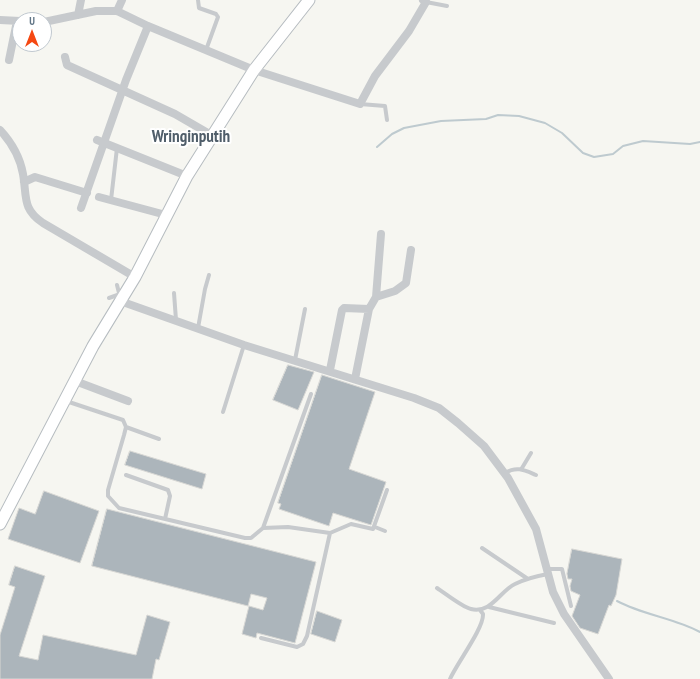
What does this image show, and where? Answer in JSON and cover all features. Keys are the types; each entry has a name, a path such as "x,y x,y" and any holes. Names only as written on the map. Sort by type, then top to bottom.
{"main road":[{"path":"0,524 66,400 118,297 135,277 187,176 254,70 309,0"}],"street":[{"path":"78,15 81,0"},
{"path":"117,11 122,0"},
{"path":"52,20 104,10 117,11 148,26 254,70 360,104 375,76 409,31 425,1"},
{"path":"0,20 12,21"},
{"path":"81,208 87,193 101,142 123,91 148,26"},
{"path":"9,60 12,48"},
{"path":"65,57 65,62 67,65 175,114 213,136"},
{"path":"0,130 17,154 24,182 28,209 36,219 135,277"},
{"path":"101,142 187,176"},
{"path":"24,182 35,177 87,193"},
{"path":"99,197 166,215"},
{"path":"355,379 369,309 376,297 381,234"},
{"path":"376,297 395,291 406,283 411,250"},
{"path":"118,297 176,321 244,344 330,370 439,408 484,446 505,473 536,529 553,592 564,614 609,679"},
{"path":"330,370 342,310 344,308 369,309"},
{"path":"75,380 128,401"}],"lane":[{"path":"198,0 199,8 218,17 206,50"},
{"path":"425,1 447,6"},
{"path":"360,104 385,106 387,120"},
{"path":"111,200 117,148"},
{"path":"198,328 209,275"},
{"path":"117,285 118,297"},
{"path":"174,293 176,321"},
{"path":"295,360 305,309"},
{"path":"223,412 244,344"},
{"path":"66,400 123,420 126,427 110,482 108,496 119,508 240,538 251,538 263,528 311,394"},
{"path":"126,427 159,439"},
{"path":"522,468 531,453"},
{"path":"505,473 515,468 522,468 536,475"},
{"path":"126,475 168,490 170,496 165,519"},
{"path":"375,527 388,490"},
{"path":"263,528 288,527 330,533 351,524 360,525 369,529 375,527 385,531"},
{"path":"261,638 297,647 303,644 307,636 330,533"},
{"path":"482,548 528,579"},
{"path":"437,588 471,609 480,610 489,607 505,590 528,579 562,569 571,606"},
{"path":"489,607 554,623"},
{"path":"450,679 455,666 482,625 483,614 480,610"}],"building":[{"path":"288,365 314,372 298,410 273,400"},
{"path":"322,375 375,392 349,469 386,482 371,525 333,513 329,526 279,509 281,504 278,503"},
{"path":"130,451 206,474 202,489 125,465"},
{"path":"44,491 99,511 80,563 8,539 19,508 35,514"},
{"path":"107,509 316,562 295,643 257,633 256,638 242,634 249,606 263,610 267,598 251,594 248,606 92,566"},
{"path":"572,549 622,559 616,595 611,606 609,605 598,634 580,628 572,616 580,595 571,591 570,586 572,579 568,579 567,574"},
{"path":"15,566 45,576 19,656 38,660 43,635 136,655 147,615 170,622 159,660 156,659 152,679 0,679 0,635 15,587 9,585"},
{"path":"317,611 342,620 335,642 311,634"}],"waterway":[{"path":"377,147 392,134 404,128 441,121 486,119 498,115 519,116 545,123 562,133 583,153 594,157 613,154 623,146 643,141 690,144 700,142"},
{"path":"617,601 637,610 680,623 700,632"}],"district":[{"name":"Wringinputih","path":"191,137"}]}
